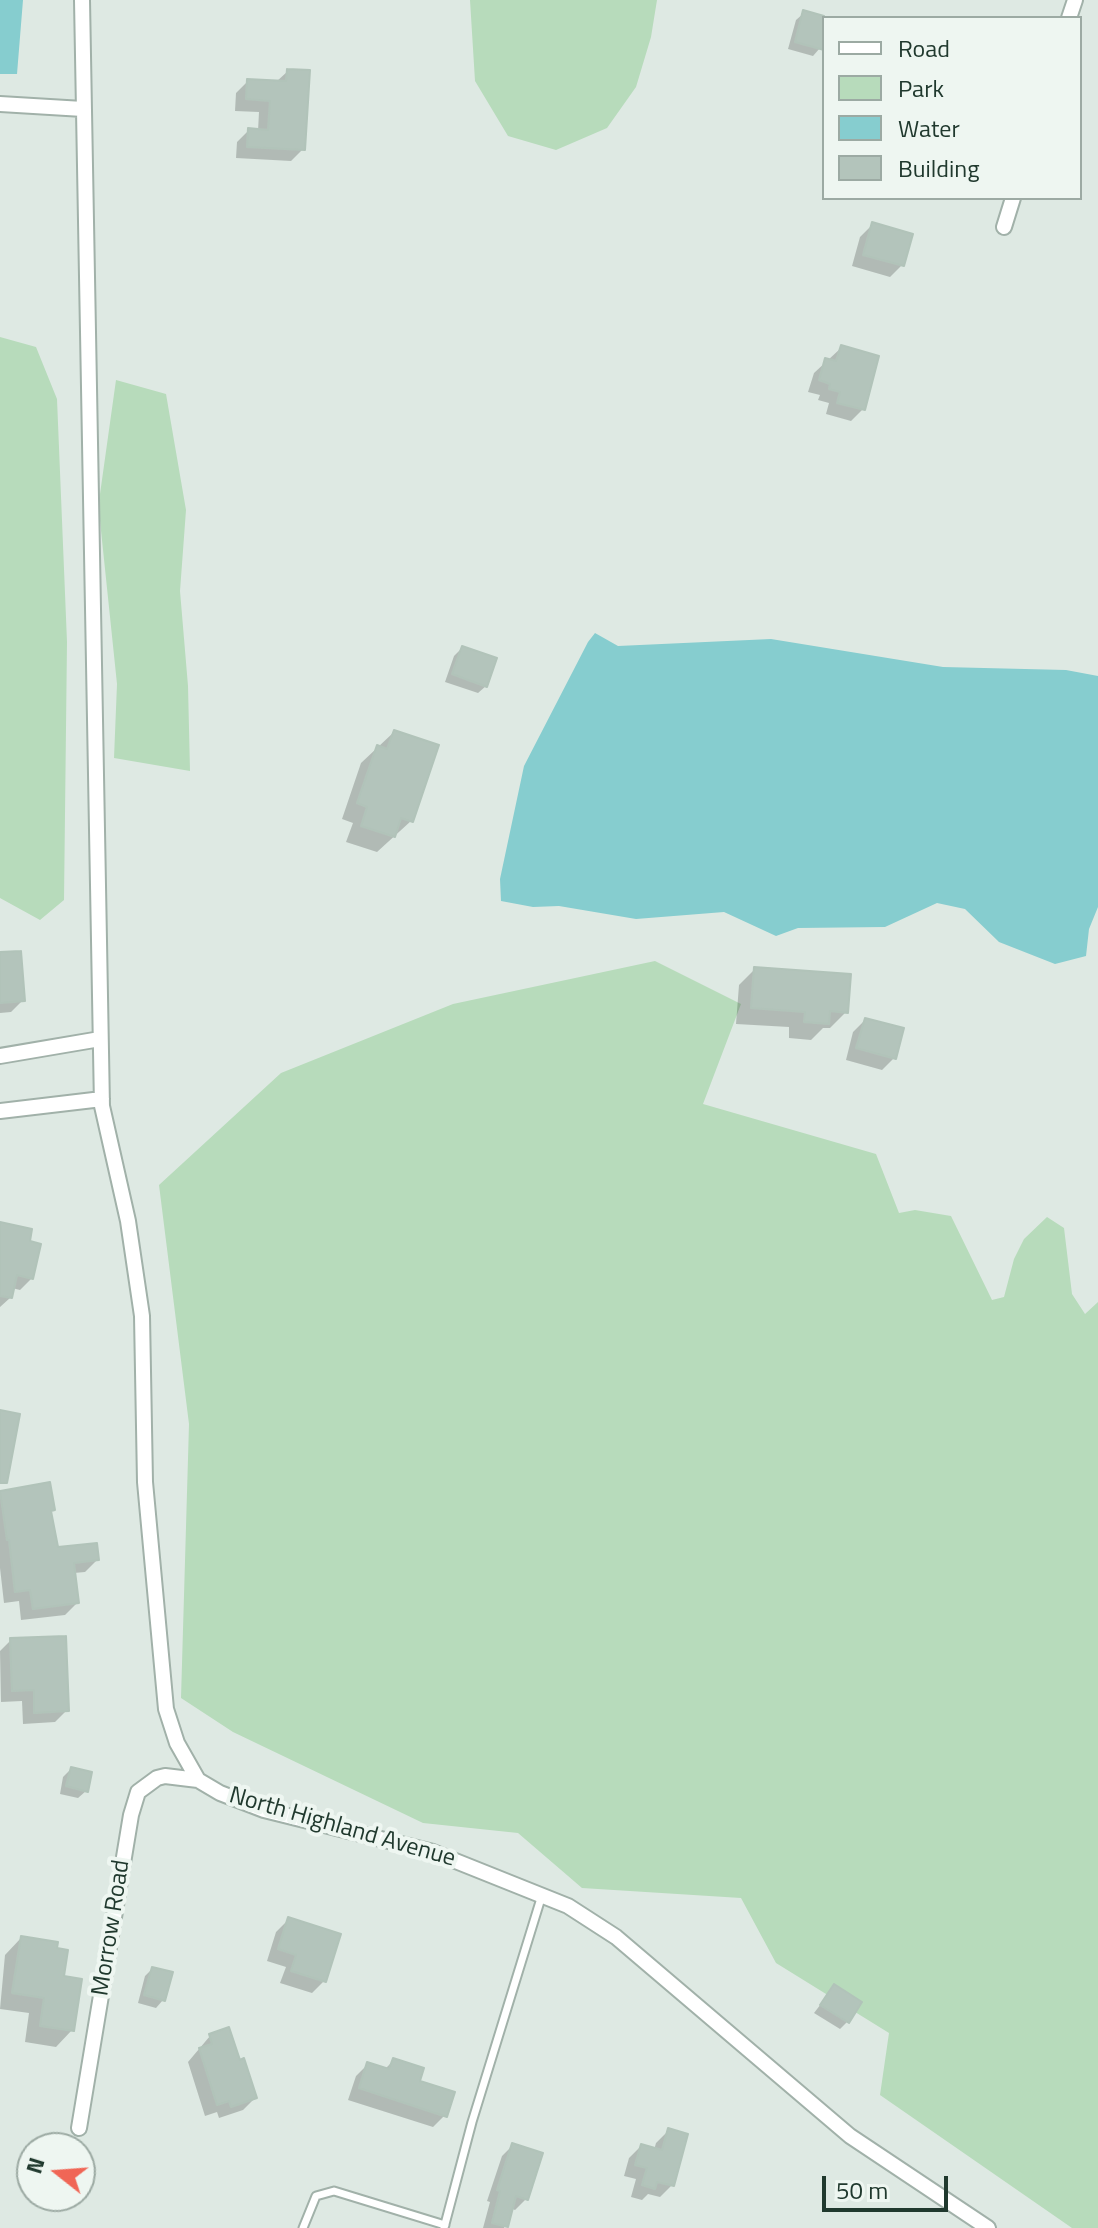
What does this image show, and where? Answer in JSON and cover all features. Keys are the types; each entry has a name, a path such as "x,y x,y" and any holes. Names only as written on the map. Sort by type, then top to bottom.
{"street":[{"name":"North Highland Avenue","path":"82,0 102,1099 128,1221 142,1316 145,1482 166,1709 177,1743 198,1780 220,1793 264,1810 433,1852 568,1906 616,1937 850,2136 988,2228"},
{"path":"0,104 83,109"},
{"path":"1004,227 1012,200"},
{"path":"0,1056 100,1039"},
{"path":"0,1111 102,1099"},
{"name":"Morrow Road","path":"79,2128 131,1815 138,1792 165,1776 198,1780"}],"lane":[{"path":"303,2228 316,2196 334,2191 445,2226 472,2122 542,1895"}],"green space":[{"path":"470,0 657,0 651,37 636,87 607,128 556,150 508,136 475,81"},
{"path":"0,337 36,347 57,399 67,642 64,900 40,920 0,898"},
{"path":"116,380 166,394 186,510 180,591 188,686 190,771 114,758 117,684 100,521 100,494"},
{"path":"655,961 741,1004 703,1104 876,1154 899,1213 915,1210 951,1216 992,1300 1004,1297 1014,1259 1024,1239 1047,1217 1064,1228 1072,1294 1085,1314 1098,1302 1098,2228 1072,2228 880,2095 889,2033 776,1963 741,1898 582,1888 518,1833 423,1823 233,1732 181,1698 189,1424 159,1185 281,1073 453,1004"}],"water":[{"path":"0,0 23,0 17,74 0,74"},
{"path":"595,633 618,646 771,639 943,667 1066,670 1098,676 1098,907 1089,929 1086,956 1055,964 999,942 965,909 937,903 885,927 798,928 776,936 724,912 636,919 559,906 533,907 501,901 500,879 524,766"}],"building":[{"path":"803,10 824,16 822,49 795,42"},
{"path":"287,69 310,70 305,150 247,147 248,128 268,130 270,101 246,99 247,79 286,81"},
{"path":"872,222 913,234 904,266 863,255"},
{"path":"841,345 879,356 865,410 837,403 840,392 829,389 830,384 819,380 825,358 836,361"},
{"path":"462,646 497,658 487,687 452,674"},
{"path":"394,730 439,745 413,822 401,818 395,837 361,826 367,807 357,803 377,745 387,749"},
{"path":"21,951 25,1001 0,1003 0,952"},
{"path":"754,967 851,974 848,1013 830,1011 829,1024 804,1022 805,1012 751,1008"},
{"path":"865,1018 904,1028 896,1059 856,1048"},
{"path":"0,1222 32,1229 30,1241 41,1244 33,1279 17,1275 12,1298 0,1296"},
{"path":"0,1410 20,1414 7,1483 0,1483"},
{"path":"50,1482 55,1510 51,1511 58,1547 97,1543 99,1560 74,1563 79,1603 33,1609 30,1590 15,1592 0,1491"},
{"path":"66,1636 69,1711 34,1713 34,1690 12,1691 10,1638"},
{"path":"71,1767 92,1772 88,1792 66,1786"},
{"path":"288,1917 341,1934 326,1982 291,1971 296,1955 278,1949"},
{"path":"21,1936 58,1942 57,1948 68,1950 64,1976 82,1979 74,2031 40,2026 44,1998 12,1993"},
{"path":"152,1967 173,1972 165,2001 144,1995"},
{"path":"834,1984 862,2002 849,2023 820,2005"},
{"path":"229,2027 240,2060 244,2058 257,2098 231,2107 229,2101 217,2105 199,2048 212,2044 209,2034"},
{"path":"393,2058 424,2068 420,2081 455,2092 447,2117 359,2088 367,2062 389,2069"},
{"path":"668,2128 688,2134 674,2186 657,2182 655,2189 642,2185 647,2168 635,2165 641,2144 662,2150"},
{"path":"512,2143 543,2153 528,2200 516,2196 508,2227 492,2223 500,2191 497,2190"}]}
